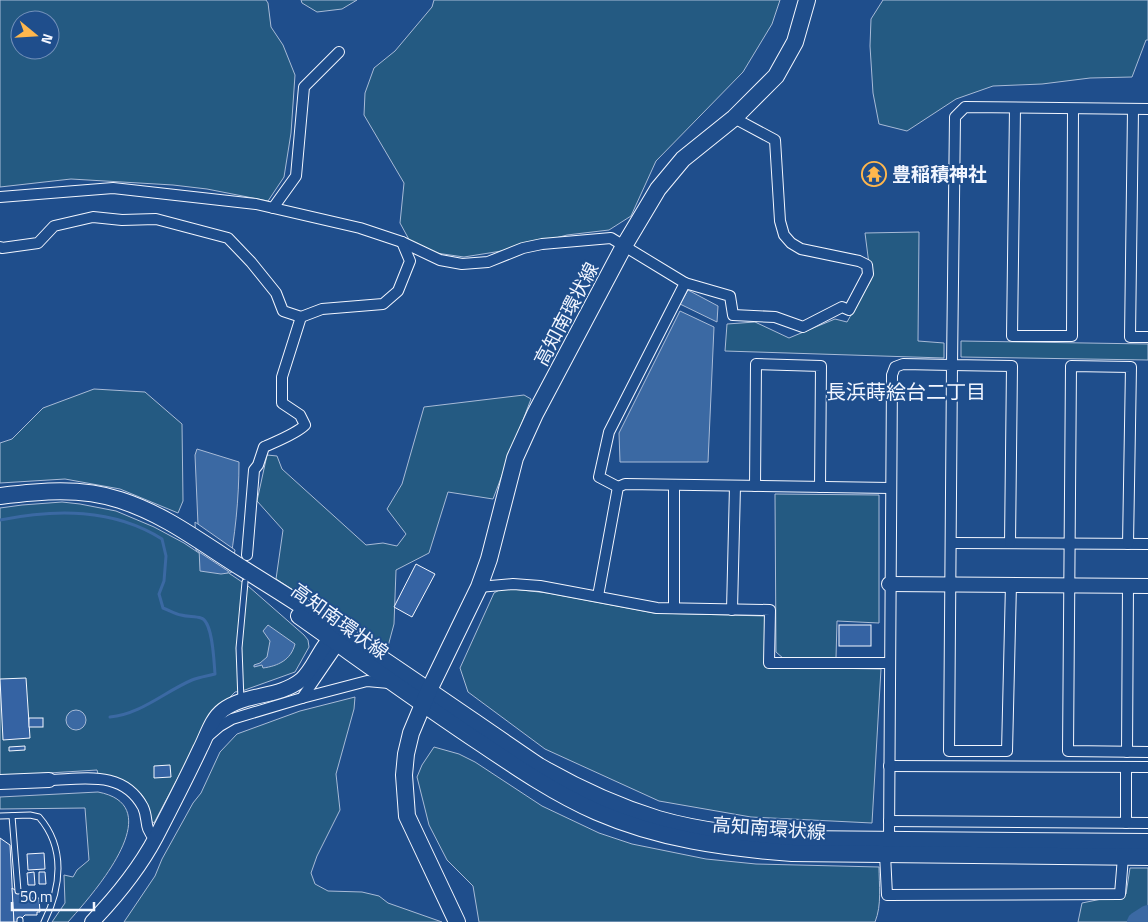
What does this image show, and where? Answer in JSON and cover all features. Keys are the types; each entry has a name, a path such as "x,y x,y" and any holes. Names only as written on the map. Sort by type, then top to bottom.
{"main road":[{"name":"高知南環状線","path":"457,922 407,816 404,775 406,754 411,733 426,698 479,588 489,559 515,458 535,414 624,246 658,189 683,159 734,118 776,76 795,42 807,0"},
{"name":"高知南環状線","path":"0,496 45,491 83,492 119,499 159,515 242,560 393,683 426,698"},
{"name":"高知南環状線","path":"337,638 426,698 570,784 601,798 659,819 744,835 887,847 1148,857"},
{"name":"高知南環状線","path":"887,847 1148,842"}],"street":[{"path":"273,208 296,176 304,87 339,52"},
{"path":"1011,584 1008,751 949,752 955,117 965,107 1148,109"},
{"path":"1015,108 1012,336 1072,336 1073,109"},
{"path":"1133,110 1130,337 1148,338"},
{"path":"0,197 113,188 210,198 273,208 360,228 402,242 440,260 462,264 488,262 523,248 542,244 611,238 685,283 730,296 732,315 775,317 803,327 842,307 849,310 868,274 867,266 859,261 801,248 791,243 784,235 780,221 775,140 734,118"},
{"path":"0,247 38,243 54,226 93,217 122,220 156,219 228,238 251,262 276,293 283,310 301,317 322,309 383,304 398,291 410,261 402,242"},
{"path":"618,487 599,477 609,432 685,283"},
{"path":"242,560 254,470 258,465 264,447 287,435 298,432 305,424 300,415 282,404 282,377 301,317"},
{"path":"755,486 756,364 821,366 820,487"},
{"path":"1010,543 1012,366 903,364 895,368 892,375 890,488 889,766 886,895 1120,894 1123,857"},
{"path":"1128,544 1131,367 1072,366 1068,585 1068,751 1148,752"},
{"path":"618,487 625,484 890,488"},
{"path":"674,485 674,608"},
{"path":"732,610 735,486"},
{"path":"598,596 618,487"},
{"path":"951,543 1148,544"},
{"path":"479,588 513,584 540,586 657,608 770,610 769,662 889,663"},
{"path":"889,584 1148,586"},
{"path":"1127,752 1128,585"},
{"path":"302,698 337,638"},
{"path":"92,922 137,870 155,839 213,722 223,710 241,701 292,686 303,678 337,638"},
{"path":"205,739 220,726 232,719 302,698 367,681 393,683"},
{"path":"889,766 1148,767"},
{"path":"1126,767 1126,823"},
{"path":"0,782 106,779 117,782 132,790 139,800 144,811 148,832 155,839"},
{"path":"888,821 1148,823"}],"lane":[{"path":"241,701 239,648 244,582"},
{"path":"0,816 30,815 39,817 55,842 58,858 58,881 51,908 44,922"},
{"path":"12,816 18,891"}],"shaded area":[{"path":"0,0 266,0 271,27 283,45 295,75 291,133 284,177 268,201 207,189 173,185 71,179 0,187"},
{"path":"301,0 357,0 342,9 317,12 302,3"},
{"path":"434,0 780,0 772,24 743,72 656,161 631,216 609,230 567,235 514,249 464,257 436,253 412,245 400,223 404,183 364,115 365,93 374,68 395,51 432,7"},
{"path":"883,0 1148,0 1148,40 1146,40 1132,77 1090,78 1042,84 993,86 956,99 907,131 879,124 873,93 870,46 871,19"},
{"path":"919,232 918,341 944,343 944,358 725,351 727,324 755,322 789,338 835,319 847,322 871,280 865,233"},
{"path":"688,290 718,306 717,322 680,304"},
{"path":"680,311 714,327 708,462 620,462 619,433"},
{"path":"961,341 1148,344 1148,360 961,357"},
{"path":"94,389 145,392 182,424 183,501 178,513 120,489 65,479 0,483 0,443 12,439 43,408"},
{"path":"524,395 531,399 493,499 448,492 429,553 396,570 394,624 387,650 276,579 283,530 257,501 267,455 277,456 282,469 366,545 383,543 397,546 406,534 387,509 402,484 424,407"},
{"path":"197,449 239,462 236,518 228,573 200,571 195,455"},
{"path":"775,494 879,495 879,623 837,621 836,658 784,659 776,652"},
{"path":"62,502 116,511 154,527 184,543 248,586 308,640 309,647 295,672 235,692 209,719 154,823 151,821 144,798 135,788 123,781 98,774 97,770 0,776 0,508"},
{"path":"503,588 548,593 654,613 765,616 766,667 881,669 872,823 751,817 659,801 545,749 468,692 460,668 494,593"},
{"path":"268,625 295,644 293,650 279,664 263,668 262,665 254,667 254,665 267,657 270,641 263,631"},
{"path":"355,697 354,709 336,774 340,810 317,856 311,873 315,884 328,891 362,892 379,896 388,903 442,922 124,922 155,876 162,859 193,803 201,793 220,752 237,734 300,711"},
{"path":"72,710 80,710 86,716 86,724 80,730 72,730 66,724 66,716"},
{"path":"434,747 459,754 475,762 542,806 599,833 632,844 706,859 756,864 879,867 879,902 875,922 479,922 473,886 447,860 429,825 417,777 422,765"},
{"path":"98,792 119,800 128,814 127,832 120,852 108,873 68,922 52,922 65,903 64,875 73,877 77,870 89,860 85,808 0,809 0,797"},
{"path":"1130,868 1148,868 1148,911 1128,922 1078,922 1082,903 1126,894"}],"pier":[{"path":"195,522 235,550 231,573 196,550"}],"building":[{"name":"豊稲積神社","path":"876,166 882,172 872,182 866,176"},
{"path":"416,564 435,574 412,617 394,607"},
{"path":"839,625 871,625 871,646 839,646"},
{"path":"26,678 30,738 3,740 0,679"},
{"path":"29,718 43,718 43,727 29,727"},
{"path":"25,746 25,750 9,751 9,747"},
{"path":"170,765 171,777 154,778 154,766"},
{"path":"0,838 10,845 14,922 0,922"},
{"path":"44,853 45,869 28,870 27,854"},
{"path":"34,872 35,885 28,885 27,873"},
{"path":"39,872 45,872 46,884 39,884"},
{"path":"12,888 27,898 39,898 40,912 37,912 37,915 25,915 18,922 14,922"}],"waterway":[{"path":"0,520 21,516 63,513 104,516 124,521 162,539 166,556 164,581 159,594 163,608 186,616 199,617 205,621 212,643 215,674 192,680 132,712 110,717"},
{"path":"1137,922 1148,915"}],"place":[{"name":"豊稲積神社","path":"874,174"}],"district":[{"name":"長浜蒔絵台二丁目","path":"906,392"}]}
